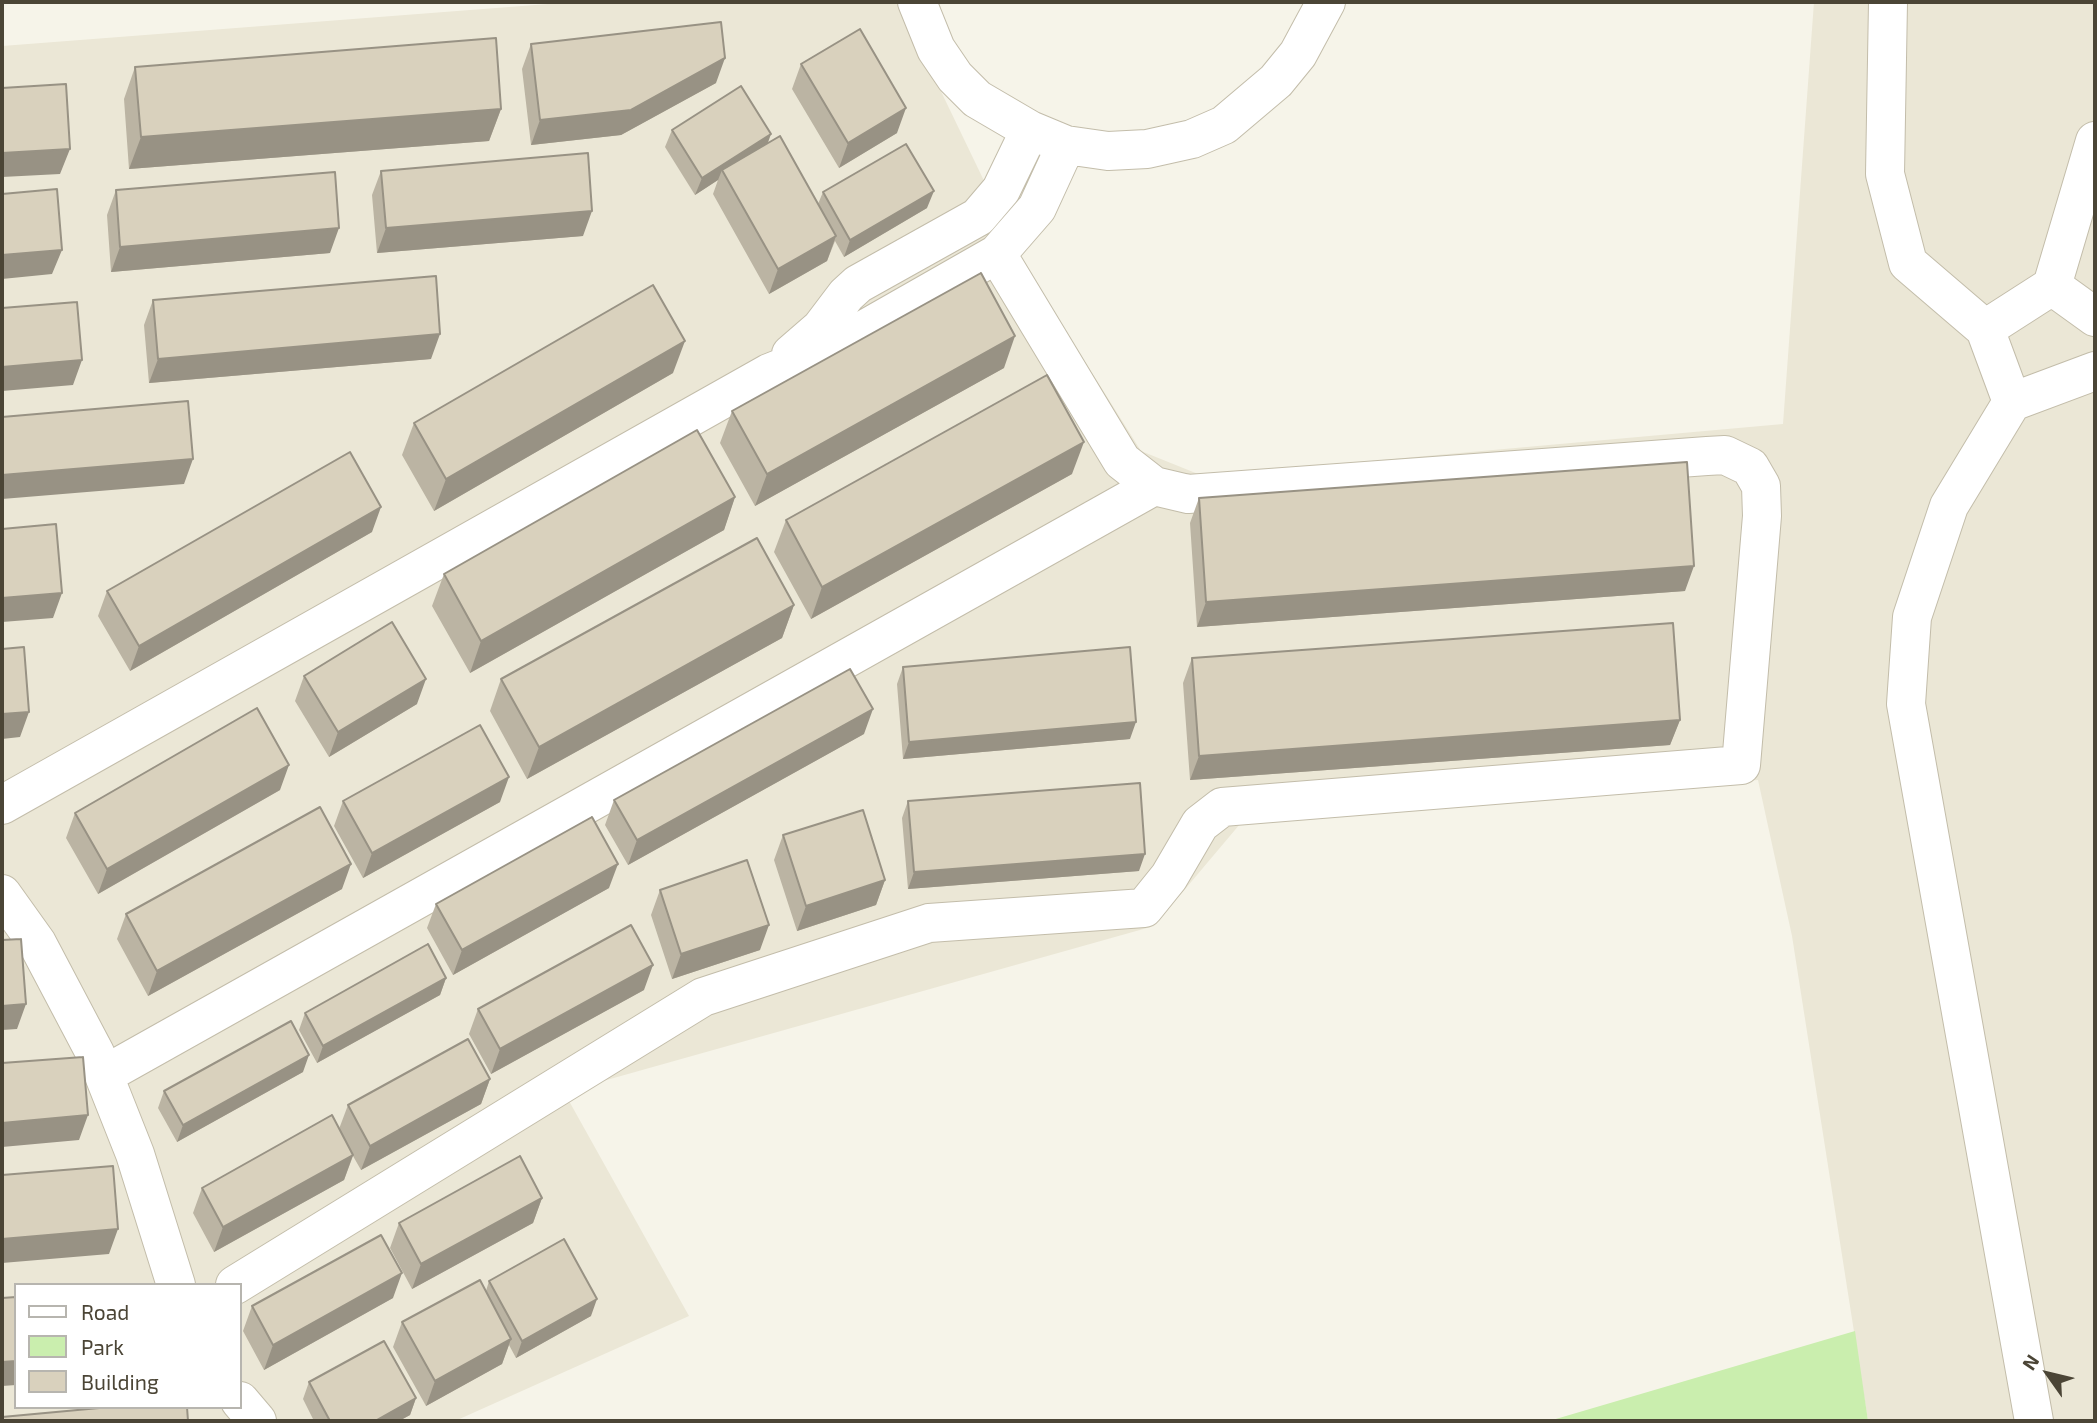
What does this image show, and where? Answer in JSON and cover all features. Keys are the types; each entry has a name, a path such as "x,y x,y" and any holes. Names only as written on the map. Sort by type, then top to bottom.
{"street":[{"path":"917,2 936,49 955,76 977,99 1030,131 1066,145 1108,151 1147,149 1192,139 1224,125 1276,81 1298,54 1326,2"},
{"path":"1888,2 1885,174 1908,263 1985,328 2012,402"},
{"path":"769,373 821,328 845,295 858,284 978,217 1001,190 1030,131"},
{"path":"1985,328 2052,286 2095,141"},
{"path":"2,805 769,373 832,348 997,254 1037,208 1066,145"},
{"path":"238,1283 703,997 929,923 1144,908 1169,877 1200,824 1222,807 1741,765 1762,516 1761,486 1750,467 1725,456 1707,456 1188,494 1154,486 1122,461 997,254"},
{"path":"2052,286 2095,317"},
{"path":"2034,1421 1906,704 1912,617 1949,506 2012,402 2095,371"},
{"path":"104,1075 1154,486"},
{"path":"2,894 37,943 104,1075 135,1154 175,1283"},
{"path":"242,1403 257,1421"}],"shaded area":[{"path":"574,2 898,2 1025,266 1141,451 1203,476 1783,424 1814,2 2095,2 2095,1421 1868,1421 1792,936 1758,780 1240,824 1154,926 564,1092 689,1316 455,1421 2,1421 2,46"}],"green space":[{"path":"1855,1331 1868,1421 1549,1421"}],"building":[{"path":"721,22 725,58 631,110 540,120 531,44"},
{"path":"860,29 906,108 848,143 801,64"},
{"path":"496,38 501,109 141,137 135,67"},
{"path":"66,84 70,149 2,153 2,88"},
{"path":"741,86 771,134 702,178 672,130"},
{"path":"780,136 836,236 778,269 722,170"},
{"path":"906,144 934,191 850,240 823,192"},
{"path":"588,153 592,211 386,228 381,171"},
{"path":"335,172 339,228 120,247 116,190"},
{"path":"57,189 62,250 2,255 2,194"},
{"path":"981,273 1015,336 767,474 732,411"},
{"path":"436,276 440,334 158,359 153,300"},
{"path":"653,285 685,341 446,479 414,423"},
{"path":"77,302 82,360 2,367 2,308"},
{"path":"1047,375 1084,442 822,587 786,520"},
{"path":"188,401 193,459 2,475 2,417"},
{"path":"697,430 735,497 481,641 444,574"},
{"path":"350,452 381,507 139,646 107,591"},
{"path":"1687,462 1694,566 1206,602 1199,498"},
{"path":"56,524 62,593 2,598 2,529"},
{"path":"757,538 794,605 539,747 501,679"},
{"path":"392,622 426,679 338,732 304,676"},
{"path":"1673,623 1680,720 1199,756 1192,658"},
{"path":"24,647 29,712 2,714 2,649"},
{"path":"1130,647 1136,722 909,742 903,667"},
{"path":"850,669 873,709 637,840 614,800"},
{"path":"257,708 289,765 107,869 75,813"},
{"path":"480,725 509,777 372,853 343,801"},
{"path":"1140,783 1145,854 914,872 908,801"},
{"path":"320,807 351,864 157,971 126,914"},
{"path":"863,810 885,880 806,906 783,835"},
{"path":"592,817 618,864 462,950 436,904"},
{"path":"747,860 769,925 681,954 660,890"},
{"path":"631,925 653,965 500,1049 478,1009"},
{"path":"21,939 26,1004 2,1006 2,940"},
{"path":"428,944 446,978 323,1046 305,1013"},
{"path":"291,1021 309,1055 183,1125 164,1091"},
{"path":"468,1039 490,1079 370,1146 348,1105"},
{"path":"83,1057 88,1115 2,1123 2,1063"},
{"path":"332,1115 353,1155 223,1227 202,1188"},
{"path":"520,1156 542,1198 421,1264 399,1223"},
{"path":"113,1166 118,1229 2,1239 2,1175"},
{"path":"381,1235 402,1273 273,1345 252,1306"},
{"path":"564,1239 597,1299 522,1341 489,1281"},
{"path":"480,1280 511,1339 435,1381 402,1322"},
{"path":"14,1297 14,1361 2,1362 2,1298"},
{"path":"384,1341 416,1398 375,1421 330,1421 309,1382"},
{"path":"88,1409 187,1409 188,1421 2,1421 2,1417"}]}
